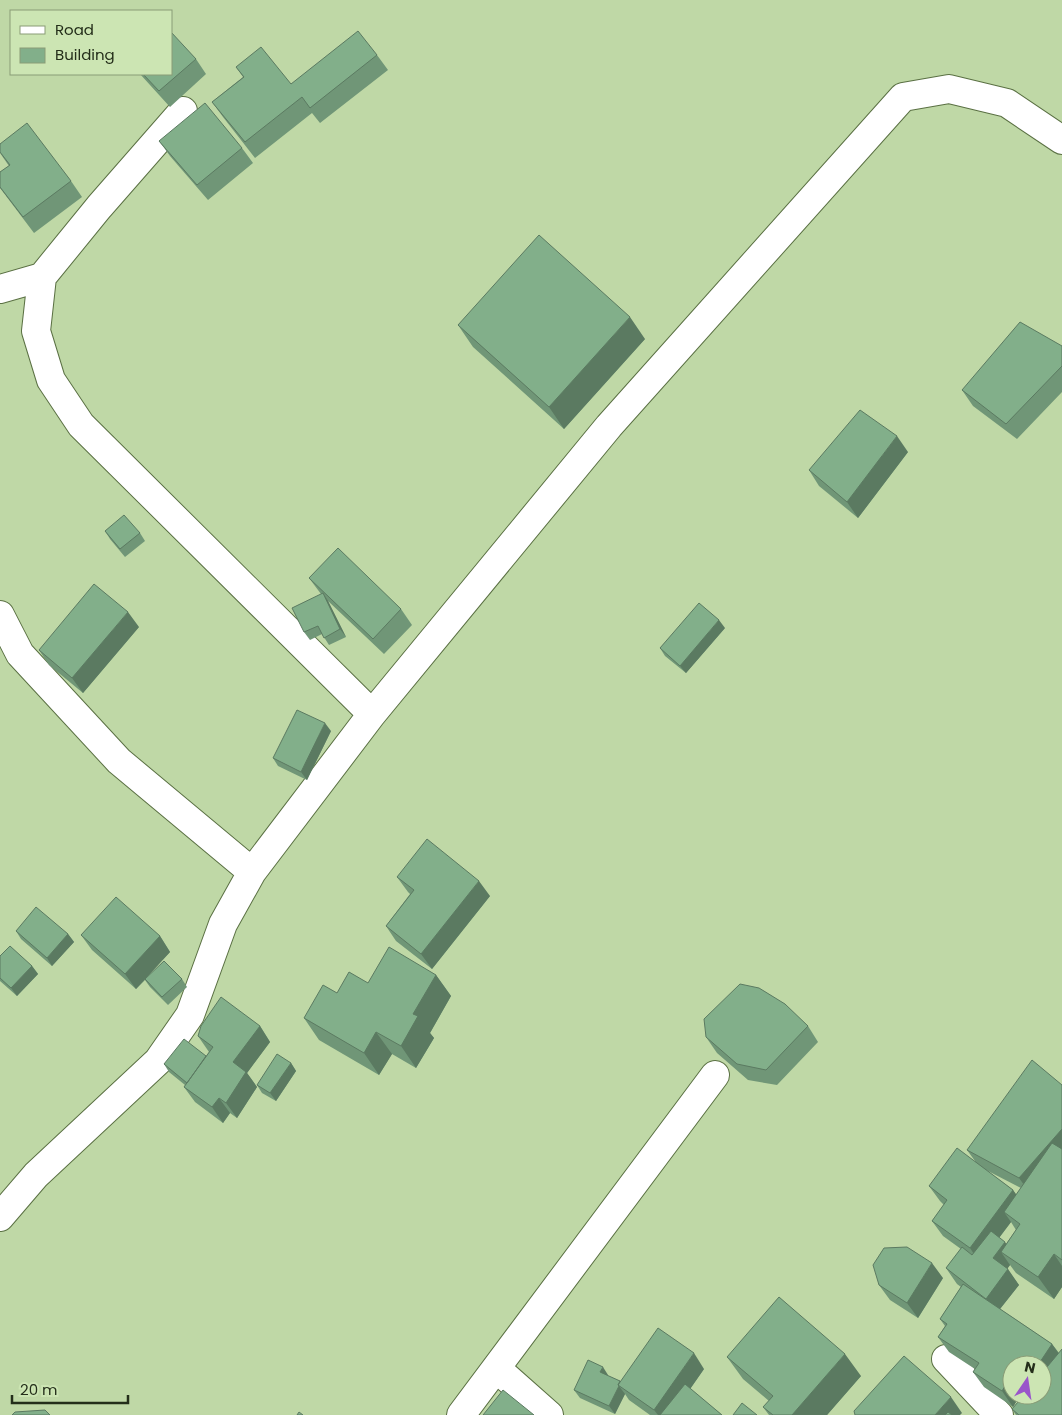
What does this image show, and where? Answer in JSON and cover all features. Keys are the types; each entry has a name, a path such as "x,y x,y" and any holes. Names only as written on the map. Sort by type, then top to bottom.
{"street":[{"path":"0,1217 36,1175 158,1061 190,1015 222,924 252,872 372,714 609,426 903,96 949,89 1007,103 1062,140"},
{"path":"182,111 99,207 42,277 36,331 51,380 81,425 372,714"},
{"path":"0,289 42,277"},
{"path":"0,615 20,654 120,761 252,872"},
{"path":"461,1415 715,1074"},
{"path":"946,1359 999,1415"},
{"path":"496,1368 549,1415"}],"building":[{"path":"358,31 377,55 310,108 302,97 245,142 212,102 244,77 236,67 261,47 291,84"},
{"path":"172,33 196,59 159,91 144,75 172,75"},
{"path":"205,103 242,148 197,185 159,141"},
{"path":"27,123 71,181 23,217 0,187 0,172 10,165 0,152 0,144"},
{"path":"539,235 630,317 549,407 458,325"},
{"path":"1020,322 1062,346 1062,366 1006,424 962,390"},
{"path":"860,410 897,436 847,502 809,470"},
{"path":"124,515 140,533 120,549 105,531"},
{"path":"338,548 401,609 373,639 309,578"},
{"path":"94,584 128,612 72,678 39,650"},
{"path":"323,593 340,629 324,638 318,626 304,632 292,608"},
{"path":"699,603 719,620 680,666 660,648"},
{"path":"297,710 325,723 301,772 273,758"},
{"path":"427,839 479,881 421,954 386,926 414,890 397,877"},
{"path":"116,897 160,936 125,974 81,935"},
{"path":"36,907 68,934 47,958 16,931"},
{"path":"10,946 32,966 11,988 0,978 0,956"},
{"path":"389,947 436,975 413,1014 418,1016 401,1046 376,1032 364,1053 304,1018 323,985 337,993 349,972 368,983"},
{"path":"164,961 182,979 162,997 145,979"},
{"path":"740,984 759,988 785,1004 808,1026 766,1070 737,1064 706,1037 704,1019"},
{"path":"221,997 260,1026 233,1062 246,1072 226,1103 219,1098 212,1107 184,1087 213,1047 198,1036 201,1026"},
{"path":"184,1039 206,1056 187,1083 164,1064"},
{"path":"277,1054 291,1063 270,1093 257,1085"},
{"path":"1032,1060 1062,1085 1062,1129 1019,1178 967,1150"},
{"path":"1052,1143 1062,1149 1062,1260 1054,1254 1038,1277 1001,1252 1020,1224 1004,1212"},
{"path":"957,1148 1013,1190 970,1248 932,1221 947,1200 929,1186"},
{"path":"991,1231 1005,1242 993,1258 1008,1269 986,1299 946,1268 962,1247 972,1255"},
{"path":"907,1247 932,1263 907,1303 879,1285 873,1265 884,1248"},
{"path":"963,1284 1052,1344 1045,1355 1002,1355 1002,1391 973,1372 979,1363 938,1337 947,1324 940,1319"},
{"path":"779,1297 845,1354 792,1415 773,1415 763,1407 773,1396 727,1357"},
{"path":"658,1328 694,1353 654,1410 618,1385"},
{"path":"1062,1349 1062,1415 1019,1415 1012,1409 1015,1405 1052,1405 1052,1361"},
{"path":"904,1356 951,1397 935,1415 855,1415 854,1411"},
{"path":"588,1360 603,1367 600,1372 620,1381 609,1406 574,1390"},
{"path":"685,1384 722,1415 660,1415"},
{"path":"503,1390 534,1415 483,1415"},
{"path":"742,1403 757,1415 733,1415"},
{"path":"45,1410 50,1415 12,1415 15,1412"}]}
